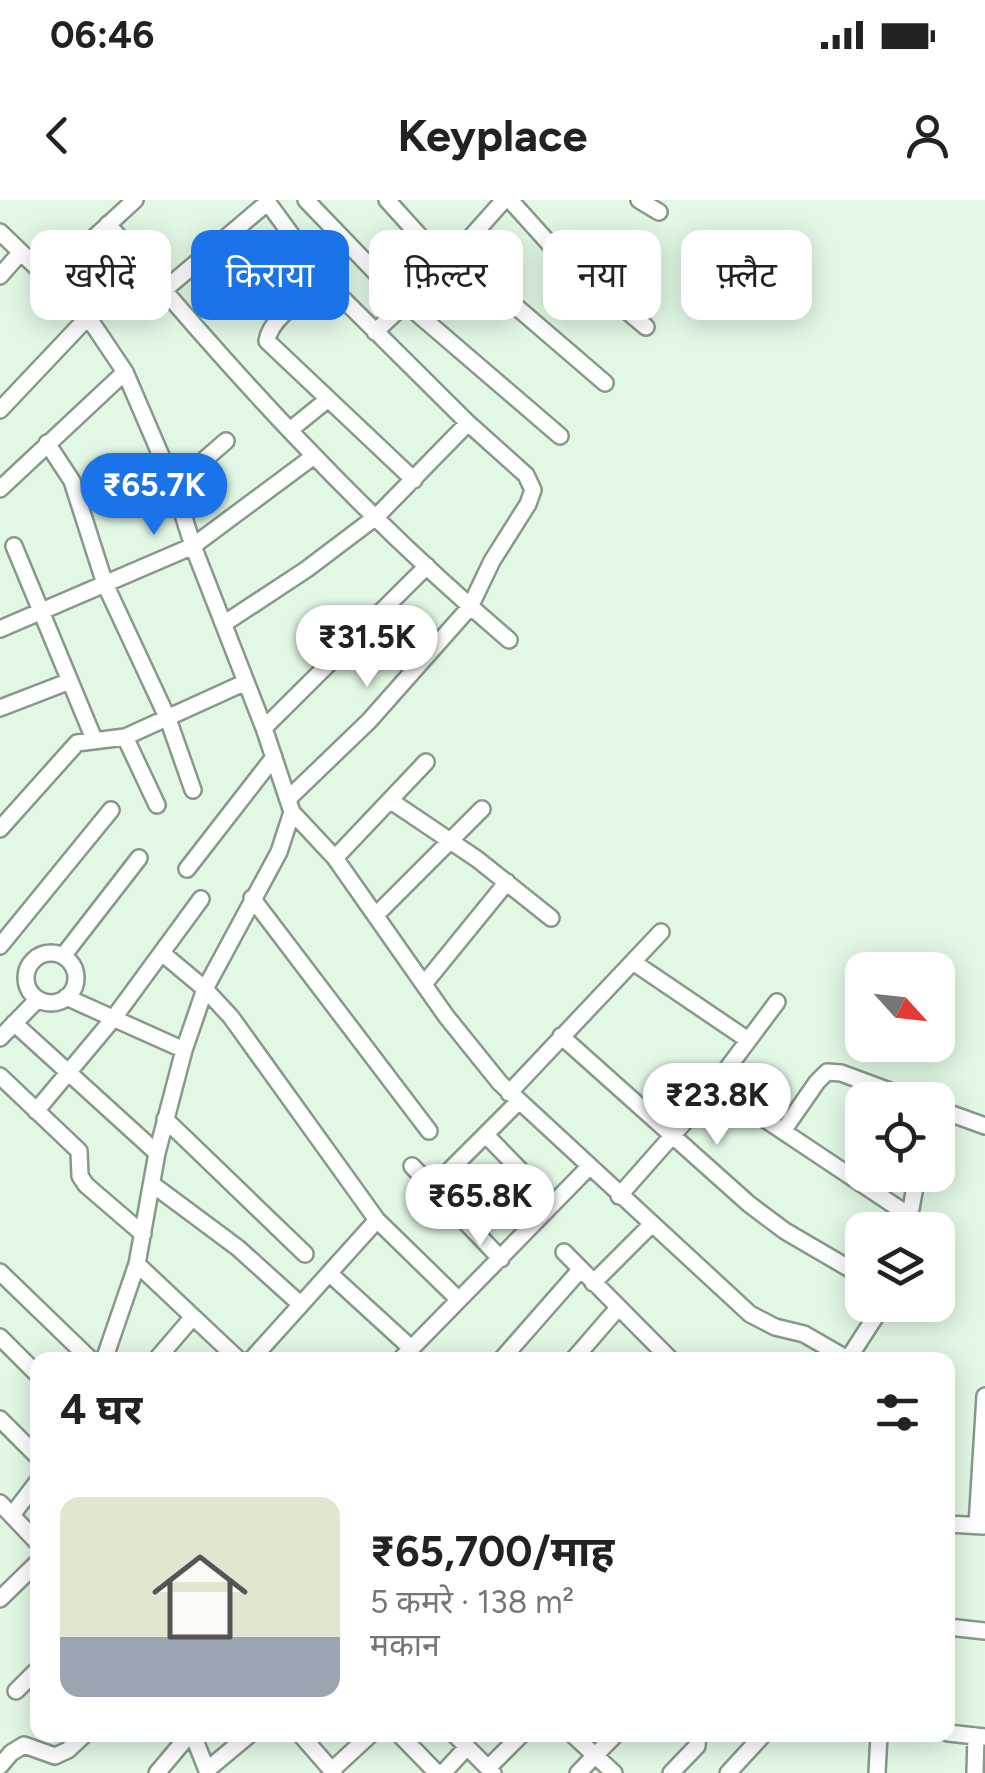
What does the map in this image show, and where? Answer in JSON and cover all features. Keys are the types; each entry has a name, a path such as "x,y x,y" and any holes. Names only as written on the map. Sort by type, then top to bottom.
{"street":[{"path":"102,230 135,200"},
{"path":"306,200 369,266"},
{"path":"387,200 420,230"},
{"path":"479,230 507,200 555,250 646,326"},
{"path":"639,200 659,212"},
{"path":"171,284 267,201 288,230"},
{"path":"108,224 113,230"},
{"path":"0,232 30,260"},
{"path":"0,276 21,252"},
{"path":"171,300 314,456 508,640"},
{"path":"107,1352 137,1264 158,1153 184,1050 205,988 279,852 290,805 470,607 533,490 526,475 349,305"},
{"path":"523,317 606,383"},
{"path":"0,410 85,320"},
{"path":"90,320 125,372 174,486 290,805 335,858 474,1052 514,1097 761,1322 804,1334 834,1352"},
{"path":"278,320 267,336 270,347 414,480"},
{"path":"375,332 388,320"},
{"path":"424,320 560,436"},
{"path":"0,489 125,372"},
{"path":"290,430 327,400"},
{"path":"224,623 307,569 377,516 468,423"},
{"path":"174,486 226,441"},
{"path":"47,442 72,481 106,584 168,719 193,790"},
{"path":"0,629 193,546 314,456"},
{"path":"14,546 94,739"},
{"path":"264,728 427,566"},
{"path":"0,708 70,681"},
{"path":"0,829 77,743 125,737 246,682"},
{"path":"125,737 157,806"},
{"path":"187,869 274,756"},
{"path":"335,858 426,762"},
{"path":"391,800 507,882 550,918"},
{"path":"31,962 1,943 111,810"},
{"path":"376,915 482,810"},
{"path":"63,956 138,858"},
{"path":"424,984 507,882"},
{"path":"252,898 429,1132"},
{"path":"36,1110 113,1019 202,899"},
{"path":"432,1188 486,1134 561,1036 660,932"},
{"path":"162,953 205,988 252,1044 377,1220 459,1300"},
{"path":"44,954 63,956 74,971 75,980 66,997 57,1002 38,999 26,984 31,962 44,954"},
{"path":"633,962 748,1040"},
{"path":"66,997 184,1050"},
{"path":"0,1038 38,999"},
{"path":"619,1196 672,1139 777,1002"},
{"path":"14,1023 158,1153"},
{"path":"561,1036 672,1139 785,1231 845,1266"},
{"path":"784,1131 827,1072 865,1082"},
{"path":"0,1076 79,1151 80,1176 86,1185 143,1234"},
{"path":"754,1112 845,1172"},
{"path":"955,1115 985,1126"},
{"path":"166,1120 305,1254"},
{"path":"486,1134 553,1204"},
{"path":"412,1166 501,1259"},
{"path":"407,1352 588,1168"},
{"path":"152,1184 238,1248 300,1304"},
{"path":"874,1192 904,1212 911,1209 914,1192"},
{"path":"258,1352 377,1220"},
{"path":"593,1283 651,1225"},
{"path":"564,1252 661,1352"},
{"path":"137,1264 229,1352"},
{"path":"508,1352 580,1270"},
{"path":"0,1272 83,1352"},
{"path":"329,1274 405,1352"},
{"path":"580,1352 618,1308"},
{"path":"163,1352 192,1318"},
{"path":"853,1352 872,1322"},
{"path":"0,1338 30,1367"},
{"path":"955,1524 981,1525 985,1396"},
{"path":"0,1419 30,1450"},
{"path":"12,1516 30,1491"},
{"path":"0,1502 30,1533"},
{"path":"0,1599 30,1570"},
{"path":"955,1628 985,1631"},
{"path":"16,1691 30,1678"},
{"path":"955,1734 981,1736 975,1773"},
{"path":"0,1766 17,1748 30,1746 55,1756 77,1742"},
{"path":"157,1773 185,1742"},
{"path":"194,1742 208,1772 241,1742"},
{"path":"307,1742 330,1768"},
{"path":"312,1773 330,1768 362,1742"},
{"path":"407,1742 440,1773 460,1742"},
{"path":"462,1742 491,1771 515,1742"},
{"path":"581,1742 614,1773"},
{"path":"578,1773 609,1742"},
{"path":"670,1773 697,1742"},
{"path":"728,1773 757,1742"},
{"path":"877,1773 879,1742"}]}
